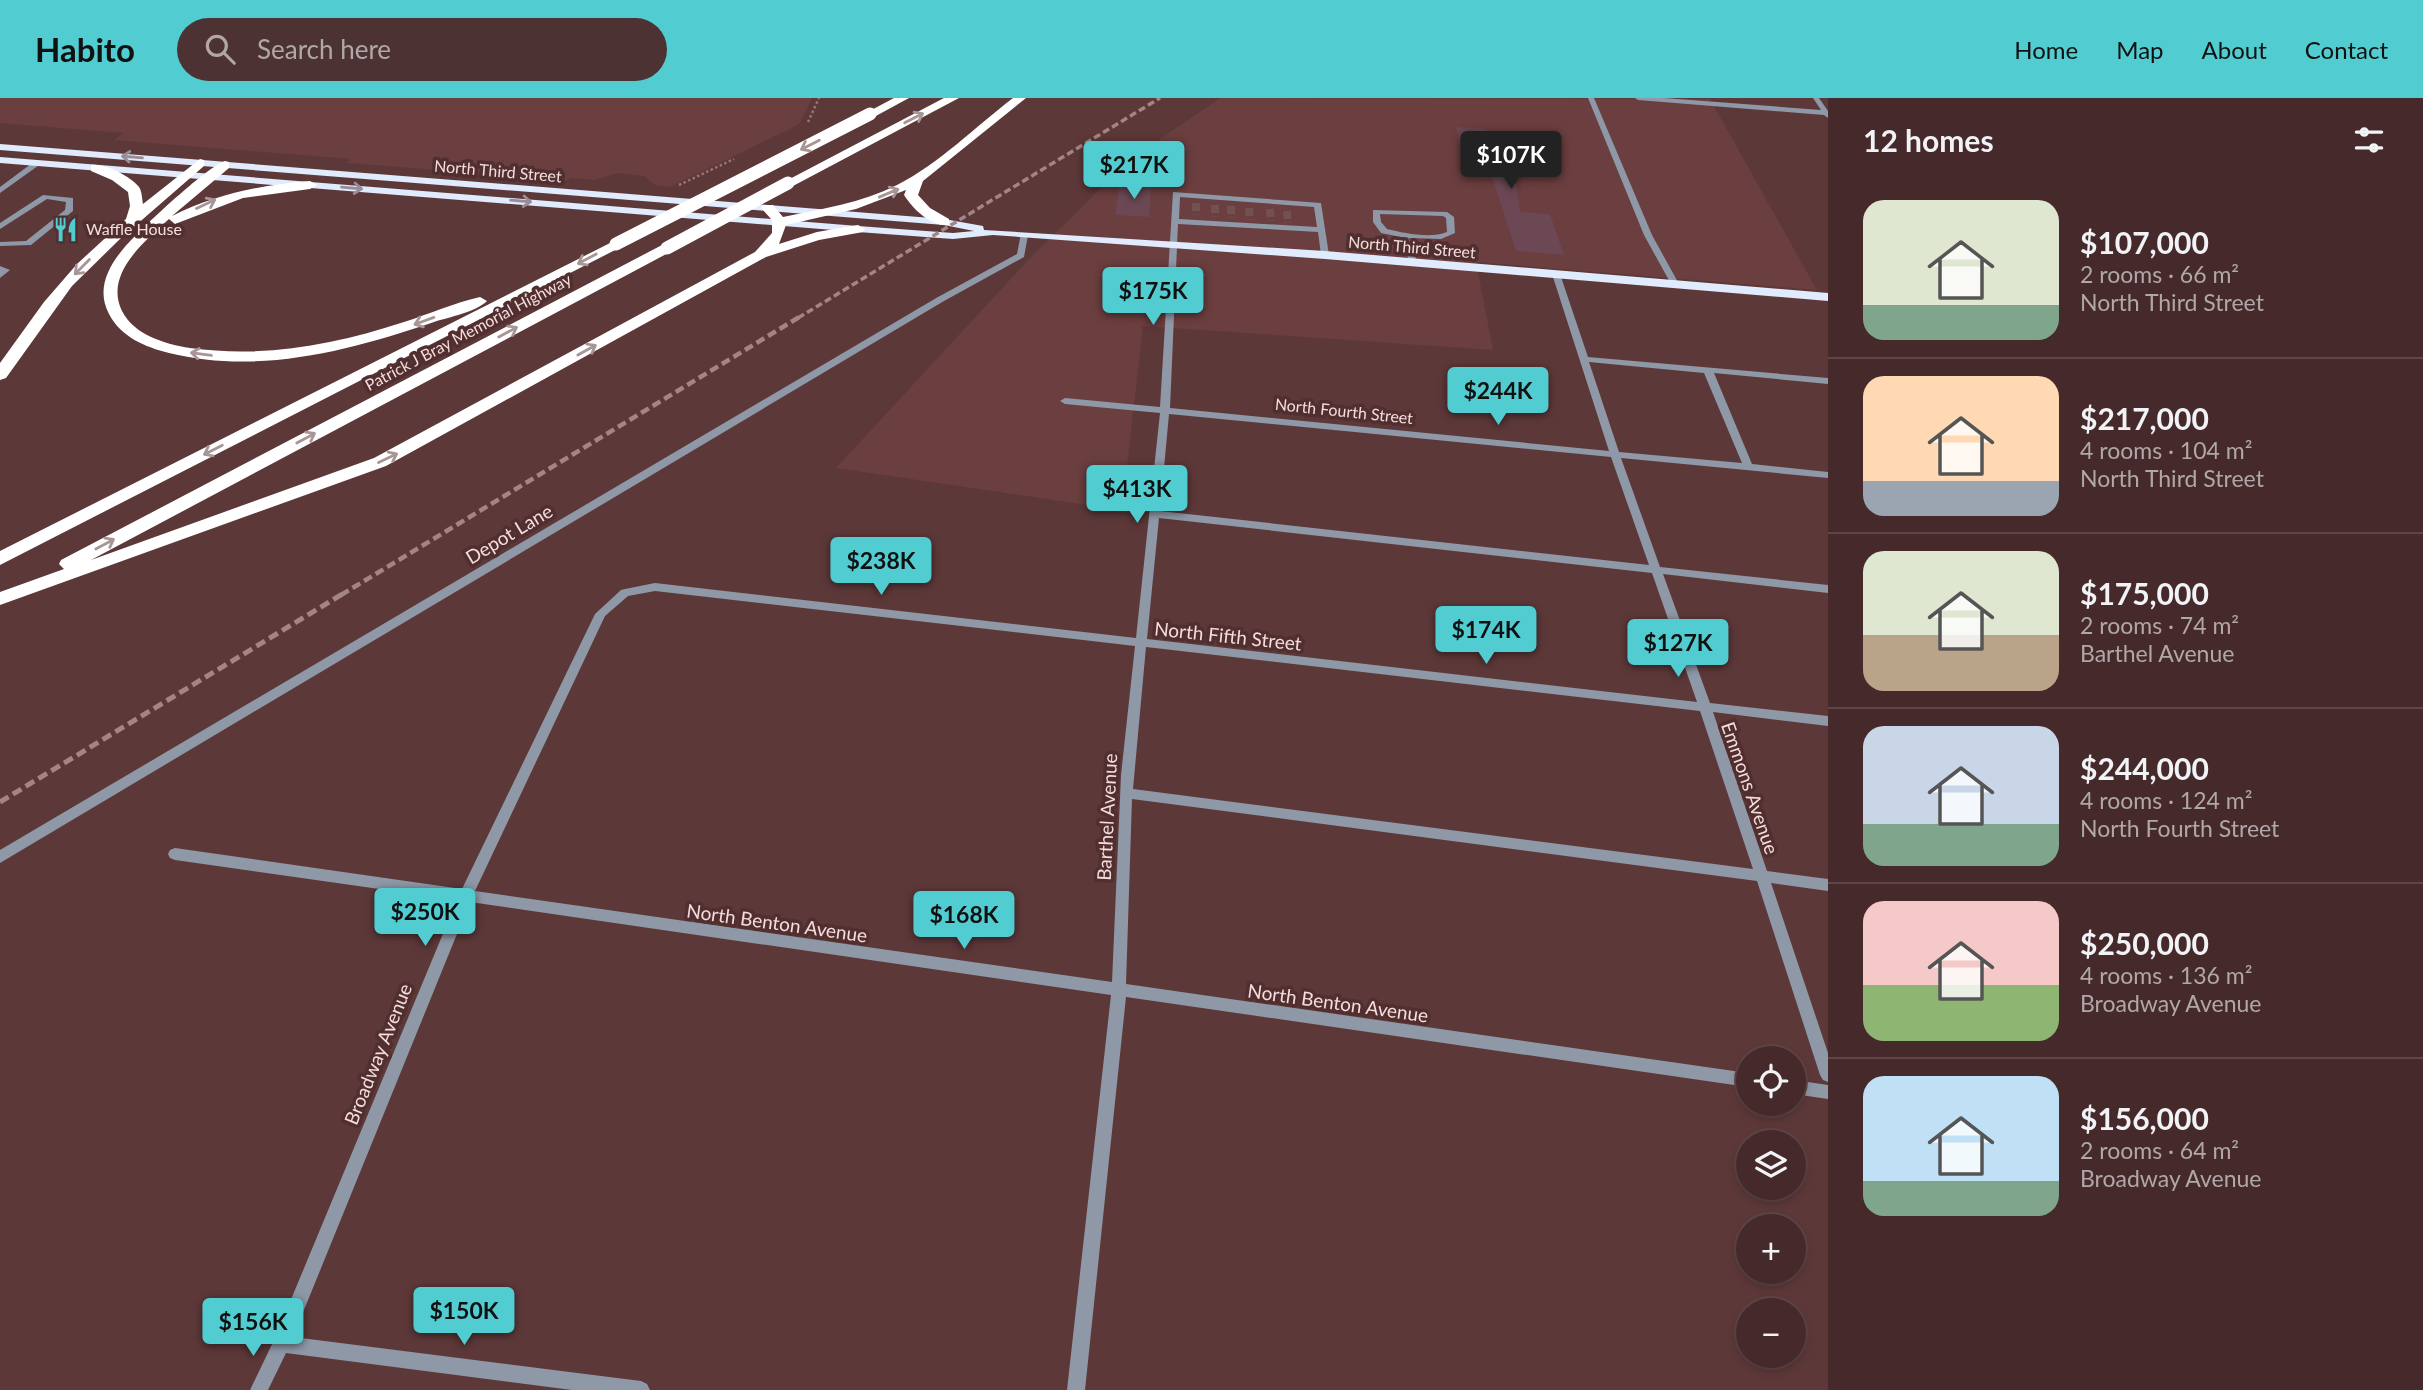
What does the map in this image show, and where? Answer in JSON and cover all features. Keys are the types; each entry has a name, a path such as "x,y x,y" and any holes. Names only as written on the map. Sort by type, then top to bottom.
{"highway":[{"name":"Patrick J Bray Memorial Highway","path":"0,559 903,98"},
{"name":"Patrick J Bray Memorial Highway","path":"1,599 953,98"},
{"path":"780,222 875,198 917,179 1020,98"},
{"path":"0,375 67,283 132,221 200,163"},
{"path":"225,165 145,236 118,265 111,281 110,299 116,316 127,329 169,349 209,356 265,357 369,338 558,274"},
{"path":"96,168 117,177 134,190 137,206 132,221"},
{"path":"917,179 911,195 913,200 944,222"},
{"path":"145,236 218,199 252,191 310,185"},
{"path":"768,208 780,222"},
{"path":"760,255 776,241 780,222"},
{"path":"1,599 380,462 760,255 817,236 858,229"}],"main road":[{"name":"North Third Street","path":"0,146 944,222 1024,235 1325,255 1828,297"},
{"name":"North Third Street","path":"0,160 953,236 993,232"}],"street":[{"path":"1591,98 1648,235 1675,284"},
{"path":"1637,98 1826,112"},
{"path":"1718,98 1826,112"},
{"path":"1816,98 1826,112"},
{"path":"0,191 38,163"},
{"name":"Barthel Avenue","path":"1076,1390 1119,991 1126,793 1165,410 1176,194 1215,201 1287,206 1318,205 1321,230"},
{"path":"0,227 46,197 71,200 69,211 27,243 0,244"},
{"path":"1376,212 1444,214 1450,217 1451,233 1441,237 1404,235 1384,231 1377,222 1376,212"},
{"path":"1174,221 1215,220 1321,230 1325,255"},
{"name":"Depot Lane","path":"0,856 941,299 1020,255 1024,235"},
{"path":"1404,235 1413,262"},
{"path":"0,268 6,270 0,275"},
{"name":"Emmons Avenue","path":"1556,274 1828,1075"},
{"path":"1584,359 1828,381"},
{"path":"1708,370 1748,467"},
{"name":"North Fourth Street","path":"1065,401 1828,475"},
{"path":"1154,514 1828,589"},
{"name":"North Fifth Street","path":"625,593 656,587 1828,721"},
{"name":"Broadway Avenue","path":"259,1390 281,1344 465,897 601,614 612,601 625,593"},
{"path":"1126,793 1828,885"},
{"name":"North Benton Avenue","path":"175,854 1736,1078"},
{"path":"1806,1089 1828,1092"},
{"path":"281,1344 564,1384 641,1390"}],"path":[{"path":"806,125 819,98"},
{"path":"672,188 737,158"}],"shaded area":[{"path":"0,98 812,98 800,123 670,187 655,185 644,176 618,173 594,180 568,180 347,163 351,159 114,140 123,133 0,123"},
{"path":"1220,98 1710,99 1817,290 1476,262 1493,350 1143,326 1122,510 836,468 1029,259 1128,161"}],"building":[{"path":"1456,127 1485,129 1491,148 1531,151 1537,170 1514,168 1520,212 1550,214 1564,255 1516,251 1489,167 1465,165"},
{"path":"1120,185 1151,187 1149,217 1115,215"}],"tunnel":[{"path":"1196,203 1196,215"},
{"path":"1215,205 1215,217"},
{"path":"1231,206 1231,218"},
{"path":"1249,208 1250,220"},
{"path":"1270,209 1271,221"},
{"path":"1287,211 1288,223"}],"railway":[{"path":"798,318 1160,98"},
{"path":"341,595 801,316"},
{"path":"0,802 344,593"}],"place":[{"name":"Waffle House","path":"66,229"}]}
